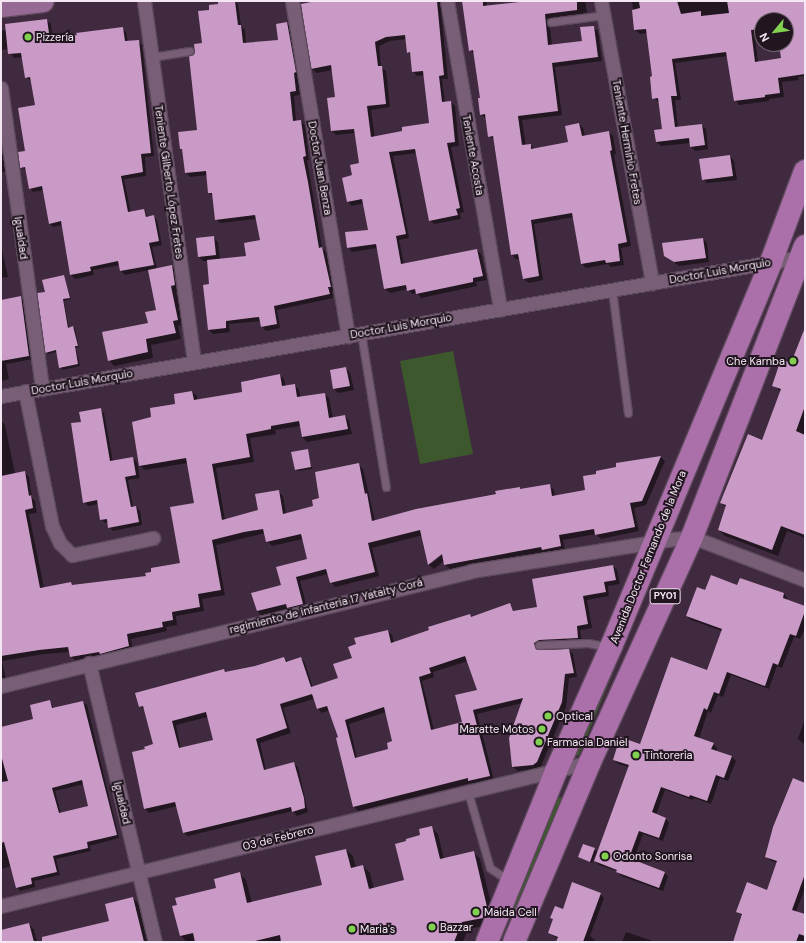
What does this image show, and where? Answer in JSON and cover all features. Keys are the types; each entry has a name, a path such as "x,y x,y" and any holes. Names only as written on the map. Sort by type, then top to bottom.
{"highway":[{"name":"Avenida Doctor Fernando de la Mora","path":"487,942 556,771 611,647 771,262 805,171"},
{"name":"PY01","path":"514,942 590,762 692,537 803,252"}],"main road":[{"path":"1,6 43,1"}],"street":[{"name":"Teniente Gilberto López Fretes","path":"144,1 194,362"},
{"name":"Doctor Juan Benza","path":"292,1 348,336"},
{"name":"Teniente Acosta","path":"446,1 500,309"},
{"name":"Teniente Herminio Fretes","path":"601,1 652,283"},
{"name":"Igualdad","path":"1,88 42,389"},
{"name":"Doctor Luis Morquio","path":"1,396 771,262 803,252"},
{"path":"26,391 52,526 60,543 72,555 153,538"},
{"name":"regimiento de infanteria 17 Yataity Corá","path":"1,686 89,663 472,572 692,537"},
{"path":"692,537 805,580"},
{"name":"Igualdad","path":"89,663 155,942"},
{"name":"03 de Febrero","path":"1,906 590,762"}],"lane":[{"path":"551,22 604,15"},
{"path":"152,57 190,51"},
{"path":"612,290 628,413"},
{"path":"361,333 386,487"},
{"path":"539,645 588,643 611,647"},
{"path":"468,792 490,868 511,883"}],"green space":[{"path":"765,303 684,502 681,503"},
{"path":"453,351 473,454 420,464 400,361"},
{"path":"655,569 579,755 576,756 651,570"},
{"path":"561,797 562,799 515,912 513,913 512,910 558,798"}],"building":[{"path":"218,1 235,1 238,25 241,25 243,43 278,40 276,24 287,22 296,72 294,73 296,91 290,92 293,121 301,120 306,156 303,157 319,248 322,247 331,287 328,287 330,294 274,306 277,324 261,327 259,317 226,321 226,328 208,330 203,285 209,284 207,260 246,256 244,243 260,240 255,215 215,220 212,193 208,193 206,171 185,173 182,149 180,149 178,132 197,130 189,56 195,53 194,44 202,43 198,11 209,10 209,5 218,4"},
{"path":"316,1 437,1 444,75 439,76 442,102 451,101 455,142 447,143 460,208 456,209 458,215 429,221 415,149 389,152 406,234 396,236 401,264 477,249 483,276 473,278 473,282 416,294 415,289 407,291 406,285 384,289 376,244 347,248 345,232 368,230 362,199 347,202 342,178 352,175 350,165 359,163 354,129 331,131 327,98 335,97 331,65 311,69 301,4","holes":["405,35 407,53 410,52 412,72 423,71 429,123 402,127 402,131 371,137 367,106 386,104 382,66 378,66 375,42 386,37"]},
{"path":"462,1 483,1 483,6 528,1 577,1 577,10 545,14 548,45 582,41 580,27 594,26 598,57 552,63 558,111 518,116 522,145 531,144 531,149 568,142 565,126 579,123 582,136 609,131 612,150 610,151 627,242 618,244 620,261 606,263 605,260 581,264 572,213 531,220 539,276 523,279 518,254 511,255 493,136 488,137 485,114 480,115 478,98 480,98 473,50 469,51"},
{"path":"677,1 681,14 701,11 701,16 729,13 727,1 805,1 805,74 778,78 780,93 765,95 765,97 734,101 726,52 672,59 677,96 671,96 675,127 702,124 705,145 690,147 689,138 656,142 654,130 662,129 658,98 652,99 650,77 652,76 646,29 634,30 632,10 640,8 639,2"},
{"path":"47,19 50,40 77,35 76,33 123,27 125,41 139,40 151,153 141,154 143,172 121,176 128,212 144,209 146,217 154,215 159,241 149,243 154,265 120,271 118,261 90,267 91,271 70,275 61,221 49,224 42,186 29,189 25,167 20,168 18,152 25,151 18,108 35,105 30,77 25,78 21,53 8,54 5,24"},
{"path":"730,155 733,176 702,180 699,159"},
{"path":"214,236 216,255 198,257 196,238"},
{"path":"703,238 706,258 674,262 664,256 662,243"},
{"path":"172,265 175,285 171,286 178,320 173,321 176,333 146,339 148,352 108,361 102,332 148,323 145,312 156,310 148,270"},
{"path":"64,275 70,298 63,299 68,328 73,326 78,346 75,346 78,364 59,368 56,350 45,353 37,293 45,292 42,280"},
{"path":"21,296 29,356 1,361 1,300"},
{"path":"804,330 805,406 796,431 805,435 805,535 781,526 772,550 718,530 726,505 720,503 748,434 762,440 781,389 772,386 781,359 791,363"},
{"path":"346,367 350,386 333,389 330,370"},
{"path":"280,374 282,386 295,384 297,397 325,393 329,418 345,415 348,429 302,437 299,421 271,426 271,429 246,434 250,457 212,464 222,520 258,510 255,494 279,490 283,514 313,506 312,500 319,498 315,472 359,463 365,494 367,493 372,521 416,509 496,494 495,491 520,487 520,489 550,484 552,496 585,490 583,476 596,474 596,471 616,467 616,463 661,456 642,501 630,503 635,527 595,535 594,529 559,535 561,546 542,550 541,547 444,565 442,554 428,565 420,530 368,543 375,572 330,583 326,569 296,577 303,604 287,608 286,604 257,611 251,593 281,585 276,567 307,559 301,534 266,542 263,529 244,532 212,540 221,590 198,594 200,607 172,612 173,620 162,622 163,627 127,634 129,646 100,654 99,652 70,657 68,647 1,656 1,476 25,471 29,496 31,495 33,508 25,510 40,588 71,582 72,585 146,576 145,573 151,572 151,568 180,563 170,507 194,503 186,458 139,466 132,422 151,417 150,408 175,404 174,394 192,391 194,400 242,392 241,382"},
{"path":"101,408 110,461 133,457 136,475 125,477 131,507 136,506 139,522 108,528 107,519 100,520 97,500 83,503 71,423 81,422 79,412"},
{"path":"308,449 311,467 295,470 291,452"},
{"path":"613,565 616,580 604,582 606,592 583,596 588,624 577,626 578,638 539,640 534,643 535,647 539,650 569,649 574,673 565,674 562,702 537,762 533,765 512,767 509,738 523,698 473,710 490,776 468,781 468,778 353,807 336,738 338,737 327,706 317,709 312,694 280,704 287,728 256,739 264,770 294,762 304,798 305,808 292,812 291,807 183,833 175,802 144,809 132,752 145,749 144,747 153,744 143,706 139,707 135,693 224,669 225,672 255,666 284,657 286,662 301,657 311,687 338,678 333,664 352,658 348,647 356,644 354,638 388,630 391,643 429,630 428,627 470,614 471,617 510,603 513,611 537,607 532,579","holes":["465,656 477,690 455,695 462,722 431,730 419,677 431,673 429,668","384,707 392,741 387,743 388,749 355,758 345,720","206,712 213,740 179,748 172,721"]},
{"path":"711,575 737,585 740,578 784,593 783,598 805,606 805,611 796,636 790,634 778,665 773,663 765,686 727,672 719,694 714,692 707,710 704,708 694,736 714,743 711,749 732,756 724,778 716,775 707,801 690,795 689,797 661,787 652,812 666,818 659,838 639,831 629,858 665,872 659,888 616,872 617,870 594,861 629,765 613,760 620,737 640,744 671,657 707,670 722,629 686,616 697,587 705,590"},
{"path":"50,700 52,708 83,701 117,835 87,842 88,848 53,856 57,872 31,878 32,884 16,888 4,842 1,843 1,782 8,781 1,755 1,727 33,719 30,705","holes":["82,780 88,806 59,813 52,788"]},
{"path":"793,778 805,783 805,874 792,910 805,914 805,936 799,934 796,942 733,942 742,914 736,912 747,882 767,890 777,861 765,857 773,827"},
{"path":"432,826 440,859 474,851 487,907 483,918 462,922 454,942 281,942 280,935 251,942 195,942 193,933 180,936 172,906 177,905 175,898 216,888 214,879 240,872 247,903 322,885 315,856 346,849 351,868 363,865 369,889 404,880 395,844 420,835 419,829"},
{"path":"583,844 595,848 590,862 578,857"},
{"path":"572,882 601,893 583,942 556,942 558,937 548,933 553,919 550,918 555,906 563,909"},
{"path":"133,897 144,942 42,942 42,937 109,921 105,904"},
{"path":"29,923 34,942 1,942 1,930"}],"place":[{"name":"Pizzería","path":"28,37"},
{"name":"Che Karnba","path":"793,361"},
{"name":"Optical","path":"548,716"},
{"name":"Maratte Motos","path":"542,729"},
{"name":"Farmacia Daniel","path":"539,742"},
{"name":"Tintoreria","path":"636,755"},
{"name":"Odonto Sonrisa","path":"605,856"},
{"name":"Maida Cell","path":"476,912"},
{"name":"Bazzar","path":"432,927"},
{"name":"Maria's","path":"352,929"}]}
